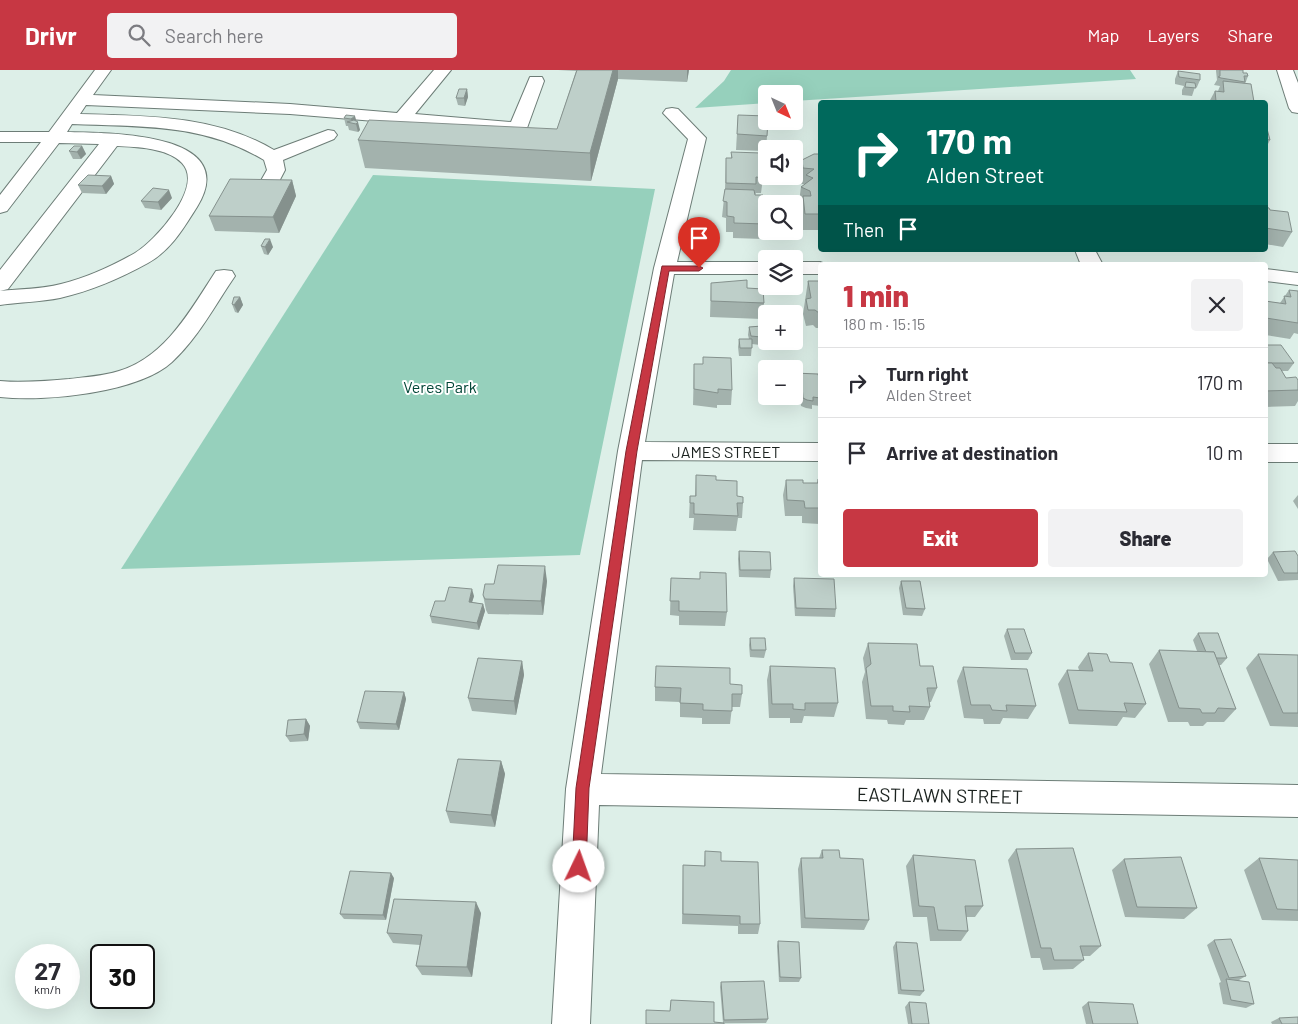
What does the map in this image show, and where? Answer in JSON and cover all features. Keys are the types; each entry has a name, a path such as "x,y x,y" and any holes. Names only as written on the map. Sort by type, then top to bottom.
{"street":[{"path":"0,207 103,70"},
{"path":"402,118 443,70"},
{"path":"1285,70 1298,108"},
{"path":"81,100 290,109 518,128 536,82"},
{"path":"571,1024 582,788 631,451 666,268 697,138 672,113"},
{"path":"67,119 180,124 234,135 258,146 273,157 276,170 264,191"},
{"path":"0,137 143,142 172,149 187,157 204,155 234,135"},
{"path":"273,157 328,135"},
{"path":"0,284 111,141"},
{"path":"0,298 61,291 121,268 150,253 160,244 194,195 197,172 204,155"},
{"path":"666,268 758,268"},
{"path":"803,268 818,268"},
{"path":"1268,275 1298,279"},
{"path":"0,389 99,384 146,370 156,364 176,346 224,276"},
{"name":"JAMES STREET","path":"631,451 818,452"},
{"path":"1268,453 1298,453"},
{"name":"EASTLAWN STREET","path":"582,788 1298,801"}],"green space":[{"path":"731,70 1130,70 1136,79 803,100 803,85 758,85 758,104 695,108 724,81"},
{"name":"Veres Park","path":"373,175 655,189 580,555 121,569"}],"building":[{"path":"577,70 613,70 590,153 358,140 369,120 557,129"},
{"path":"1220,70 1243,70 1243,73 1247,73 1248,76 1244,76 1245,82 1221,78 1218,77 1220,76"},
{"path":"1178,71 1200,74 1200,80 1179,77"},
{"path":"1223,81 1251,84 1254,100 1216,100 1215,91 1224,92"},
{"path":"1186,82 1195,83 1196,88 1185,87"},
{"path":"459,89 467,89 464,98 456,98"},
{"path":"346,115 355,116 351,119 344,118"},
{"path":"738,115 758,116 758,130 767,130 767,136 737,134"},
{"path":"354,120 358,122 356,124 347,122"},
{"path":"74,146 82,146 77,152 69,151"},
{"path":"731,152 758,153 758,177 756,177 756,184 726,183 726,158 732,158"},
{"path":"818,154 818,214 805,214 803,196 811,196 810,191 801,187 813,178 806,175 814,169 803,168 803,160"},
{"path":"88,175 111,176 102,186 78,185"},
{"path":"230,179 292,180 273,217 209,216"},
{"path":"153,188 169,190 158,202 141,201"},
{"path":"725,189 754,190 755,195 758,195 758,224 734,223 734,217 727,216 727,202 723,201"},
{"path":"1268,208 1270,210 1288,212 1292,232 1268,228"},
{"path":"265,239 270,239 265,247 261,246"},
{"path":"747,280 747,288 758,289 758,295 763,295 764,303 711,301 711,283"},
{"path":"808,281 818,281 818,312 815,310 808,310 806,299 811,298"},
{"path":"1289,290 1298,291 1298,323 1268,318 1268,301 1286,304 1284,296 1291,297"},
{"path":"234,297 240,297 234,305 232,304"},
{"path":"758,326 758,337 751,336 749,327"},
{"path":"739,339 752,339 752,348 740,348"},
{"path":"1268,345 1281,345 1294,363 1268,363"},
{"path":"703,357 731,358 732,390 718,389 718,393 694,389 694,364 703,364"},
{"path":"1268,363 1272,363 1276,368 1280,368 1286,378 1296,377 1298,380 1298,390 1268,391"},
{"path":"803,373 818,374 818,398 813,397 813,401 803,398"},
{"path":"696,475 716,476 716,480 737,481 737,496 743,497 743,503 737,503 738,516 694,514 694,503 690,503 690,496 696,496"},
{"path":"786,480 803,480 803,483 818,483 818,508 805,508 804,501 787,500"},
{"path":"739,551 770,552 771,570 740,570"},
{"path":"1295,551 1298,556 1298,573 1284,573 1273,552"},
{"path":"498,565 545,566 541,601 485,599 483,595 485,584 494,584"},
{"path":"700,572 726,573 727,612 679,611 679,601 670,601 671,578 700,579"},
{"path":"794,578 834,579 836,609 796,608"},
{"path":"901,581 920,581 925,609 906,608"},
{"path":"449,587 472,589 469,602 483,604 477,623 430,616 435,601 445,601"},
{"path":"1007,629 1024,629 1032,653 1015,653"},
{"path":"1198,633 1218,633 1227,658 1216,658 1214,652 1206,652"},
{"path":"750,638 765,638 766,650 751,650"},
{"path":"868,643 917,644 920,666 933,666 937,688 927,688 930,707 909,706 910,712 893,711 893,706 871,706 866,668 871,664"},
{"path":"1159,650 1214,652 1236,709 1218,708 1215,713 1202,713 1200,709 1179,708"},
{"path":"1088,653 1107,654 1110,662 1132,663 1146,704 1124,703 1127,712 1078,710 1067,670 1093,671"},
{"path":"1258,654 1298,655 1298,713 1283,713"},
{"path":"478,658 522,661 514,701 468,698"},
{"path":"656,666 730,668 730,684 742,685 742,694 732,694 732,711 703,710 703,704 680,703 681,688 655,687"},
{"path":"770,666 835,668 838,703 805,703 805,710 793,709 793,704 772,704"},
{"path":"963,667 1027,669 1036,706 1006,705 1007,711 992,710 990,705 971,705"},
{"path":"365,691 404,692 396,724 357,722"},
{"path":"306,719 304,734 286,736 288,720"},
{"path":"458,759 501,761 491,815 446,811"},
{"path":"1073,848 1101,946 1080,946 1084,960 1054,960 1051,948 1041,948 1016,849"},
{"path":"822,850 839,850 840,858 863,859 869,920 805,918 801,858 823,858"},
{"path":"705,851 721,852 721,861 758,862 760,924 740,924 740,916 683,914 683,865 705,866"},
{"path":"913,855 975,860 983,906 965,906 968,931 938,930 934,907 919,906"},
{"path":"1181,857 1197,908 1137,907 1124,859"},
{"path":"1259,858 1298,860 1298,910 1277,909"},
{"path":"350,871 391,873 383,915 340,914"},
{"path":"394,899 476,902 467,967 416,966 422,935 387,933"},
{"path":"1231,939 1246,976 1229,978 1214,940"},
{"path":"778,941 799,942 801,978 780,977"},
{"path":"896,942 917,943 924,991 901,990"},
{"path":"1226,979 1249,982 1254,1004 1231,1000"},
{"path":"764,981 768,1019 724,1020 721,982"},
{"path":"671,1000 714,1002 714,1022 724,1024 646,1024 646,1010 670,1011"},
{"path":"909,1002 926,1003 929,1024 912,1024"},
{"path":"1088,1002 1133,1004 1138,1024 1093,1024"},
{"path":"1298,1017 1298,1024 1282,1024 1279,1018"}],"route":[{"path":"579,867 582,788 631,451 666,268 699,268"}]}
